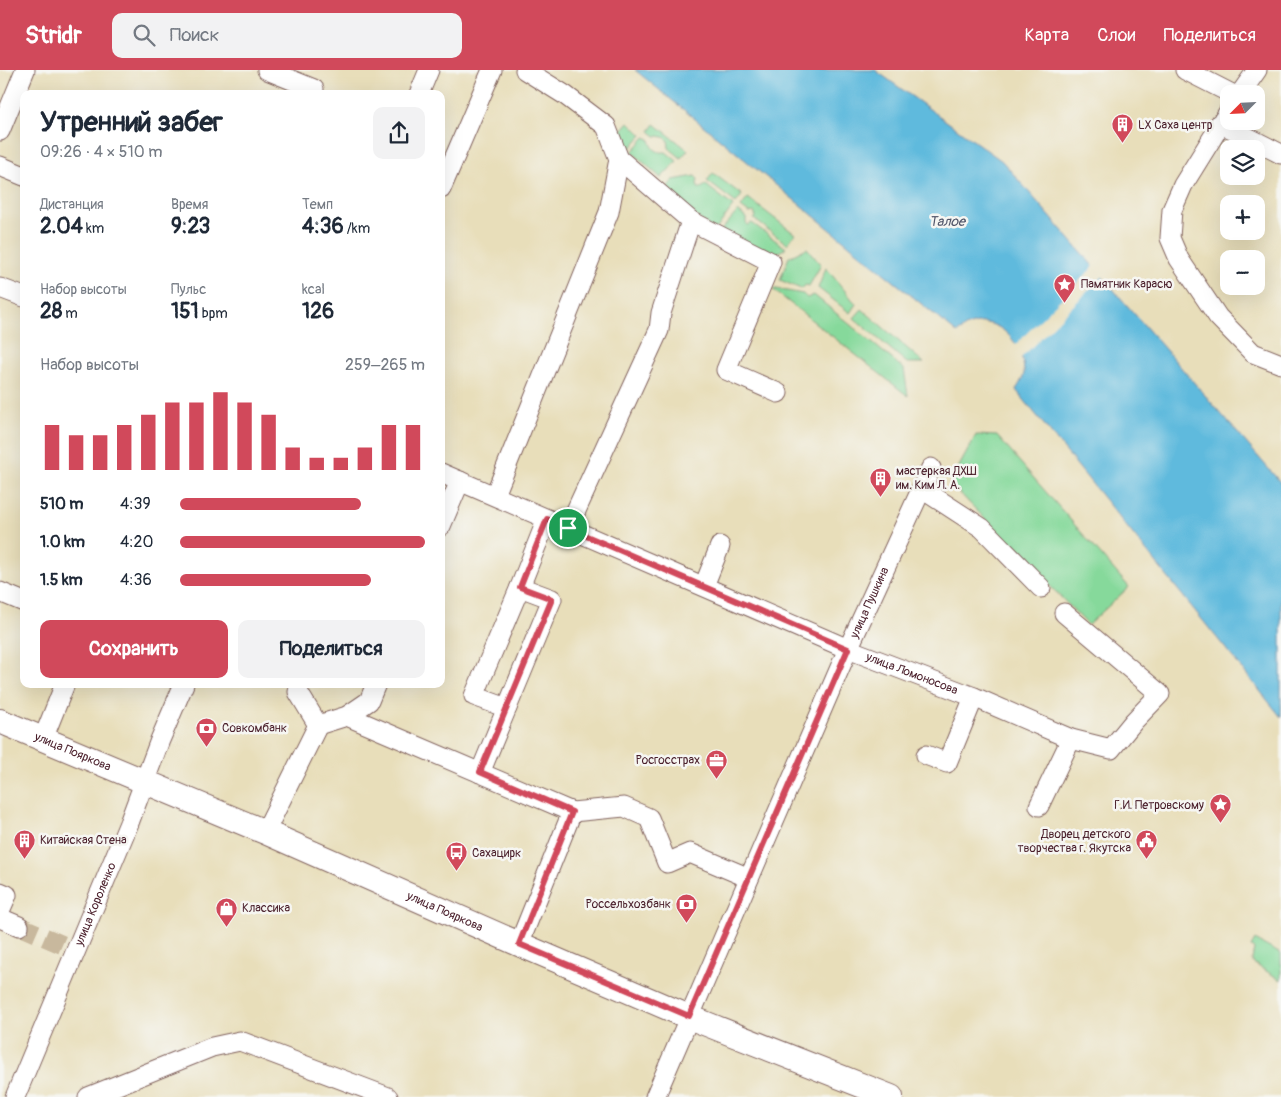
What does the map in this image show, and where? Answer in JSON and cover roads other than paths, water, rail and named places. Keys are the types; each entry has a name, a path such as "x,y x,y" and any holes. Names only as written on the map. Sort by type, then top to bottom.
{"main road":[{"name":"улица Пояркова","path":"0,721 144,780 689,1016 891,1097"}],"street":[{"path":"0,131 26,70"},
{"path":"267,70 314,90"},
{"path":"421,90 429,70"},
{"path":"446,168 492,70"},
{"path":"525,70 565,95 606,126 619,159 691,221 771,262 726,370 778,393"},
{"path":"1185,70 1220,88"},
{"path":"1246,85 1257,70"},
{"path":"1220,124 1183,185 1172,210 1170,238 1179,259 1218,317 1253,352 1281,364"},
{"path":"1244,130 1281,154"},
{"path":"495,495 609,212 619,159"},
{"path":"0,166 20,174"},
{"path":"568,528 659,330 661,313 691,221"},
{"path":"0,288 20,296"},
{"name":"улица Пушкина","path":"656,1097 689,1016 848,649 931,468"},
{"name":"улица Ломоносова","path":"445,475 848,649 974,697 1071,739 1111,749 1160,694 1064,613"},
{"path":"445,517 460,482"},
{"path":"922,488 982,528 1041,588"},
{"path":"507,708 474,696 547,519"},
{"path":"704,586 720,546"},
{"path":"480,772 552,599 520,587"},
{"path":"0,592 20,600"},
{"path":"43,739 63,688"},
{"name":"улица Короленко","path":"15,1097 70,947 129,823 144,780 182,688"},
{"path":"299,688 298,692 301,700 318,725"},
{"path":"265,832 318,725 347,716 369,701 374,688"},
{"path":"926,755 946,763 974,697"},
{"path":"347,716 572,812 624,807 649,818 667,863 690,854 749,878"},
{"path":"1040,806 1071,739"},
{"path":"519,944 572,812"},
{"path":"0,892 7,895 0,911"},
{"path":"0,918 19,926"},
{"path":"88,1097 212,1047 240,1041 388,1097"}],"water":[{"name":"Талое","path":"635,70 875,70 1002,161 1281,483 1281,717 1016,390 1024,374 1023,362 1015,342 1008,334 991,324 981,323 968,326 957,333"}],"tunnel":[{"path":"19,926 63,945"}],"place":[{"name":"LX Саха центр","path":"1122,144"},
{"name":"Памятник Карасю","path":"1065,303"},
{"name":"мастеркая ДХШ им. Ким Л. А.","path":"880,497"},
{"name":"Совкомбанк","path":"206,747"},
{"name":"Росгосстрах","path":"716,779"},
{"name":"Г.И. Петровскому","path":"1220,824"},
{"name":"Китайская Стена","path":"24,859"},
{"name":"Дворец детского творчества г. Якутска","path":"1147,860"},
{"name":"Сахацирк","path":"456,872"},
{"name":"Россельхозбанк","path":"687,923"},
{"name":"Классика","path":"226,927"}]}
